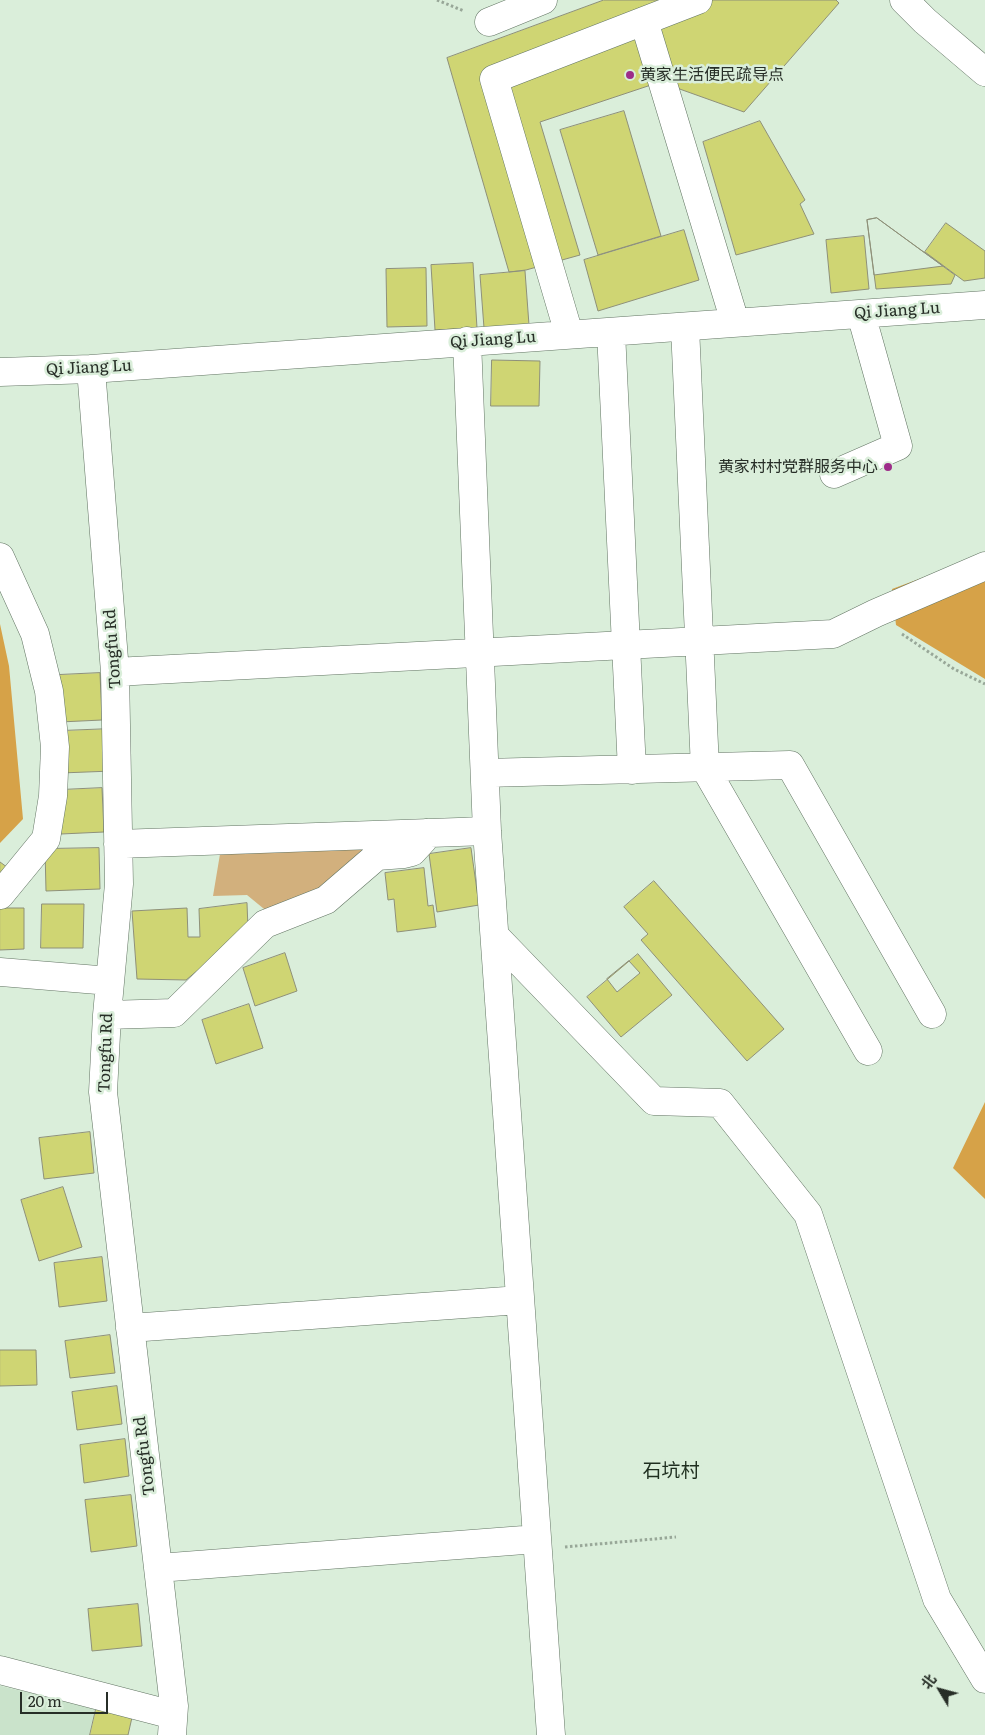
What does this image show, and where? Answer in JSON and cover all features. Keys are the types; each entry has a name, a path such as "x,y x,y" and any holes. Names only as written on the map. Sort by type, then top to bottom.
{"street":[{"path":"489,22 543,0"},
{"path":"569,334 494,79 698,0"},
{"path":"904,0 932,27 985,72"},
{"path":"644,21 735,322"},
{"name":"Qi Jiang Lu","path":"0,372 91,369 985,305"},
{"path":"834,474 898,446 861,314"},
{"path":"685,327 705,768 868,1051"},
{"path":"611,332 632,770"},
{"path":"467,341 487,831 551,1735"},
{"name":"Tongfu Rd","path":"91,369 115,672 119,884 107,1015 103,1092 158,1568 173,1725"},
{"path":"0,557 35,634 49,691 55,747 53,796 46,839 0,895"},
{"path":"115,672 833,634 985,566"},
{"path":"484,773 790,765 932,1014"},
{"path":"118,844 487,831"},
{"path":"107,1015 174,1013 265,924 326,900 378,856 412,852 423,840 426,833"},
{"path":"495,936 654,1100 720,1103 808,1214 937,1599 985,1679"},
{"path":"0,972 110,981"},
{"path":"130,1328 520,1300"},
{"path":"158,1568 537,1545"},
{"path":"0,1670 173,1725"}],"path":[{"path":"876,614 913,642 954,669 985,684"},
{"path":"537,1545 676,1537"}],"shaded area":[{"path":"954,566 985,575 985,679 896,625 892,589"},
{"path":"0,624 9,666 23,819 0,843"},
{"path":"367,847 320,893 269,913 247,895 213,896 220,854"},
{"path":"985,1102 985,1199 953,1168"},
{"path":"0,1686 95,1708 89,1735 0,1735"}],"building":[{"path":"604,0 836,0 839,3 744,112 660,82 540,122 580,255 526,270 509,272 447,58"},
{"path":"624,111 661,236 598,255 560,130"},
{"path":"760,121 805,200 800,204 814,234 736,255 703,142"},
{"path":"877,218 955,275 951,284 876,289 867,220"},
{"path":"877,218 943,266 874,275 867,220"},
{"path":"946,223 985,251 985,278 964,281 925,252"},
{"path":"684,230 699,280 598,311 584,260"},
{"path":"864,236 869,289 831,293 826,240"},
{"path":"473,263 477,328 435,330 431,265"},
{"path":"426,268 427,326 387,327 386,269"},
{"path":"525,271 529,325 484,328 480,275"},
{"path":"492,360 540,361 539,406 491,406"},
{"path":"100,673 102,720 60,722 58,675"},
{"path":"110,729 112,771 61,773 60,731"},
{"path":"102,788 104,832 61,834 60,790"},
{"path":"99,848 100,889 46,891 45,849"},
{"path":"471,848 479,905 437,912 429,854"},
{"path":"0,862 15,873 0,892"},
{"path":"424,868 428,906 433,905 436,927 397,932 394,899 388,900 385,873"},
{"path":"654,881 784,1029 747,1061 641,940 648,934 624,907"},
{"path":"247,903 248,929 186,980 137,979 132,911 187,908 188,937 200,937 199,909"},
{"path":"42,904 84,904 83,948 41,948"},
{"path":"0,908 24,908 24,949 0,950"},
{"path":"285,953 297,991 255,1006 243,968"},
{"path":"638,954 672,995 621,1037 587,997"},
{"path":"629,961 640,973 617,992 607,979"},
{"path":"249,1004 263,1048 216,1064 202,1020"},
{"path":"90,1132 94,1173 44,1179 39,1138"},
{"path":"63,1187 82,1247 39,1261 21,1200"},
{"path":"102,1257 107,1301 59,1307 54,1263"},
{"path":"110,1335 115,1373 70,1378 65,1341"},
{"path":"0,1350 36,1350 37,1385 0,1386"},
{"path":"117,1386 122,1424 77,1430 72,1392"},
{"path":"125,1439 129,1476 84,1483 80,1445"},
{"path":"131,1495 137,1546 91,1552 85,1500"},
{"path":"138,1604 142,1646 92,1651 88,1609"},
{"path":"97,1705 133,1713 128,1735 90,1735"}],"place":[{"name":"黄家生活便民疏导点","path":"630,75"},
{"name":"黄家村村党群服务中心","path":"888,467"}],"district":[{"name":"石坑村","path":"671,1471"}]}
